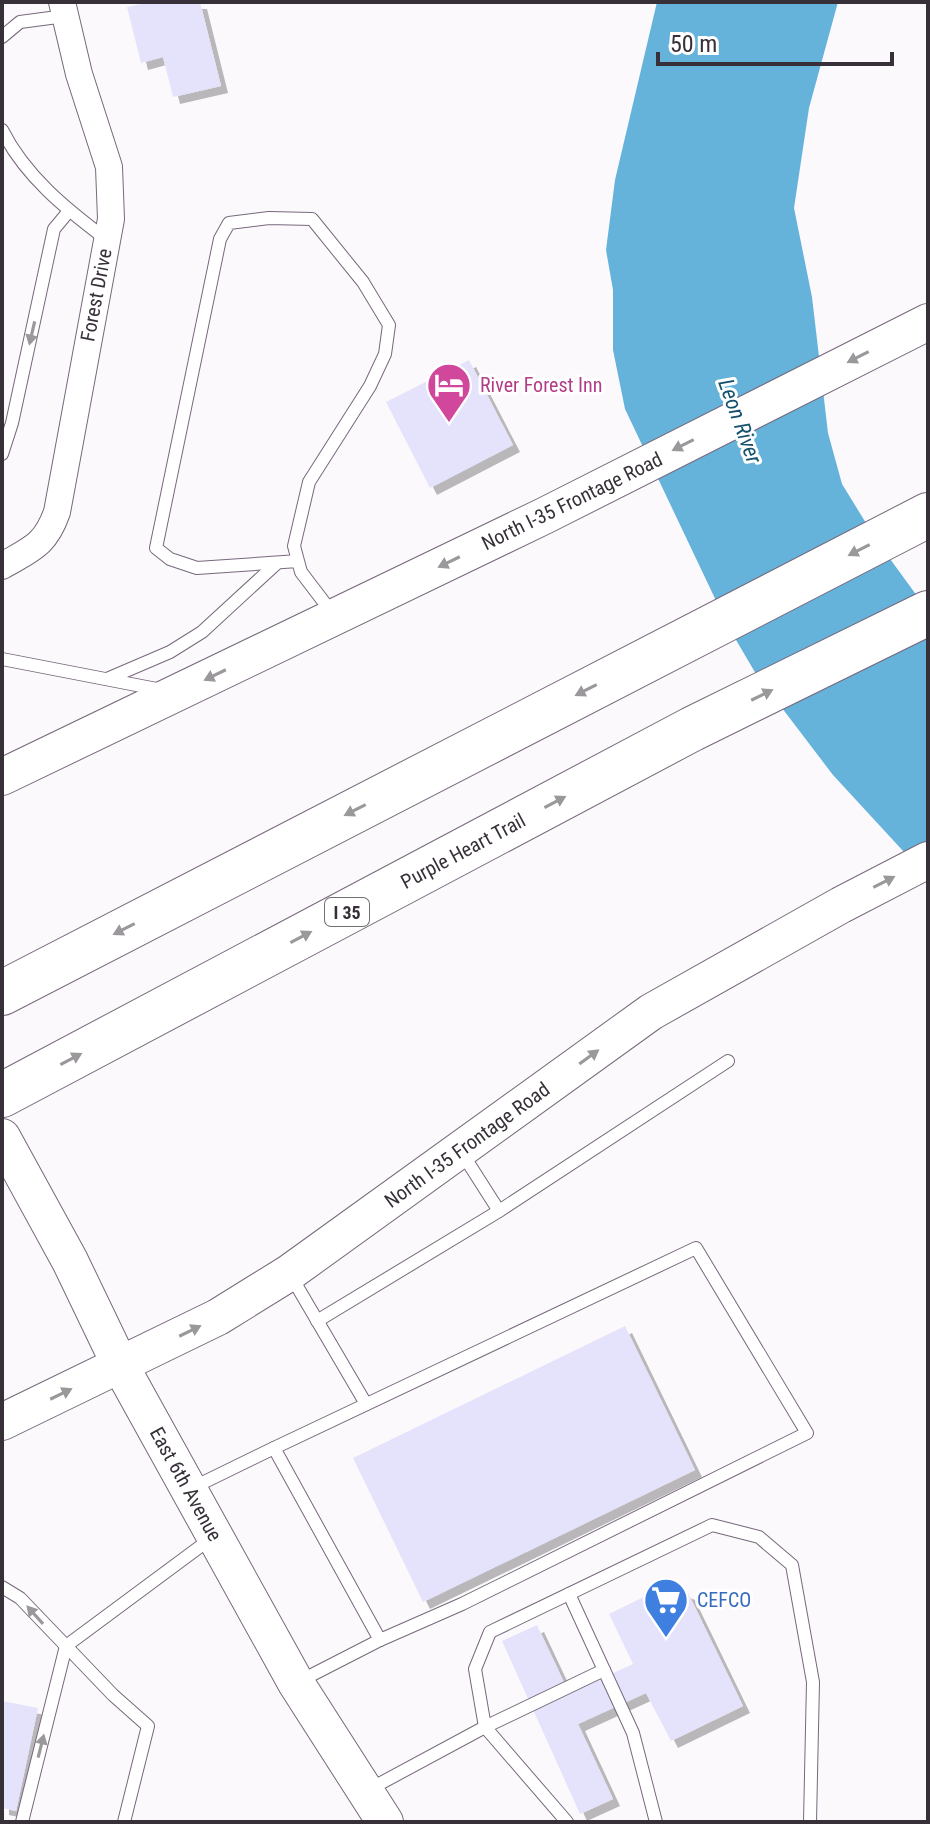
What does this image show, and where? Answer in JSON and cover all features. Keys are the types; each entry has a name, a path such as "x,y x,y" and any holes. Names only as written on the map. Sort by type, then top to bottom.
{"highway":[{"path":"2,993 928,515"},
{"name":"Purple Heart Trail","path":"2,1095 692,729 928,613"}],"main road":[{"name":"North I-35 Frontage Road","path":"2,777 544,516 928,322"},
{"name":"North I-35 Frontage Road","path":"2,1422 218,1317 289,1273 651,1012 841,905 928,860"},
{"name":"East 6th Avenue","path":"2,1137 70,1261 120,1365 296,1683 385,1822"},
{"path":"365,1792 401,1822"}],"street":[{"name":"Forest Drive","path":"2,566 31,550 49,534 57,512 111,219 109,167 79,74 64,9"}],"lane":[{"path":"2,37 20,22 64,9"},
{"path":"2,130 13,153 69,211 107,240"},
{"path":"2,454 12,423 54,229 69,211"},
{"path":"298,561 197,568 170,559 156,548 220,239 229,223 269,218 312,219 363,282 389,325 385,354 370,386 309,482 294,546 301,572 335,617"},
{"path":"107,679 170,652 202,632 277,563"},
{"path":"2,659 177,693"},
{"path":"317,1321 499,1211 728,1061"},
{"path":"460,1150 499,1211"},
{"path":"189,1490 696,1248 807,1433 296,1683"},
{"path":"289,1273 366,1404"},
{"path":"274,1448 380,1640"},
{"path":"567,1822 485,1727 475,1669 490,1632 712,1525 759,1537 792,1565 813,1682 810,1822"},
{"path":"22,1822 66,1646 215,1536"},
{"path":"2,1587 20,1598 148,1726 124,1822"},
{"path":"569,1594 633,1733 656,1822"},
{"path":"365,1792 485,1727 604,1670"}],"water":[{"name":"Leon River","path":"657,2 838,2 809,108 794,208 812,297 828,433 842,484 877,541 928,611 928,878 833,775 756,674 729,628 625,409 613,350 613,290 606,250 615,180"}],"building":[{"path":"150,2 200,2 221,86 173,97 163,57 141,63 127,7"},
{"name":"River Forest Inn","path":"469,360 513,445 430,488 386,402"},
{"path":"625,1326 695,1470 423,1602 353,1458"},
{"path":"668,1585 688,1593 743,1706 671,1741 646,1693 578,1724 613,1799 580,1814 502,1641 537,1625 569,1693 633,1664 609,1614"},
{"path":"2,1701 38,1708 16,1811 2,1808"}],"place":[{"name":"River Forest Inn","path":"449,424"},
{"name":"CEFCO","path":"666,1639"}]}
